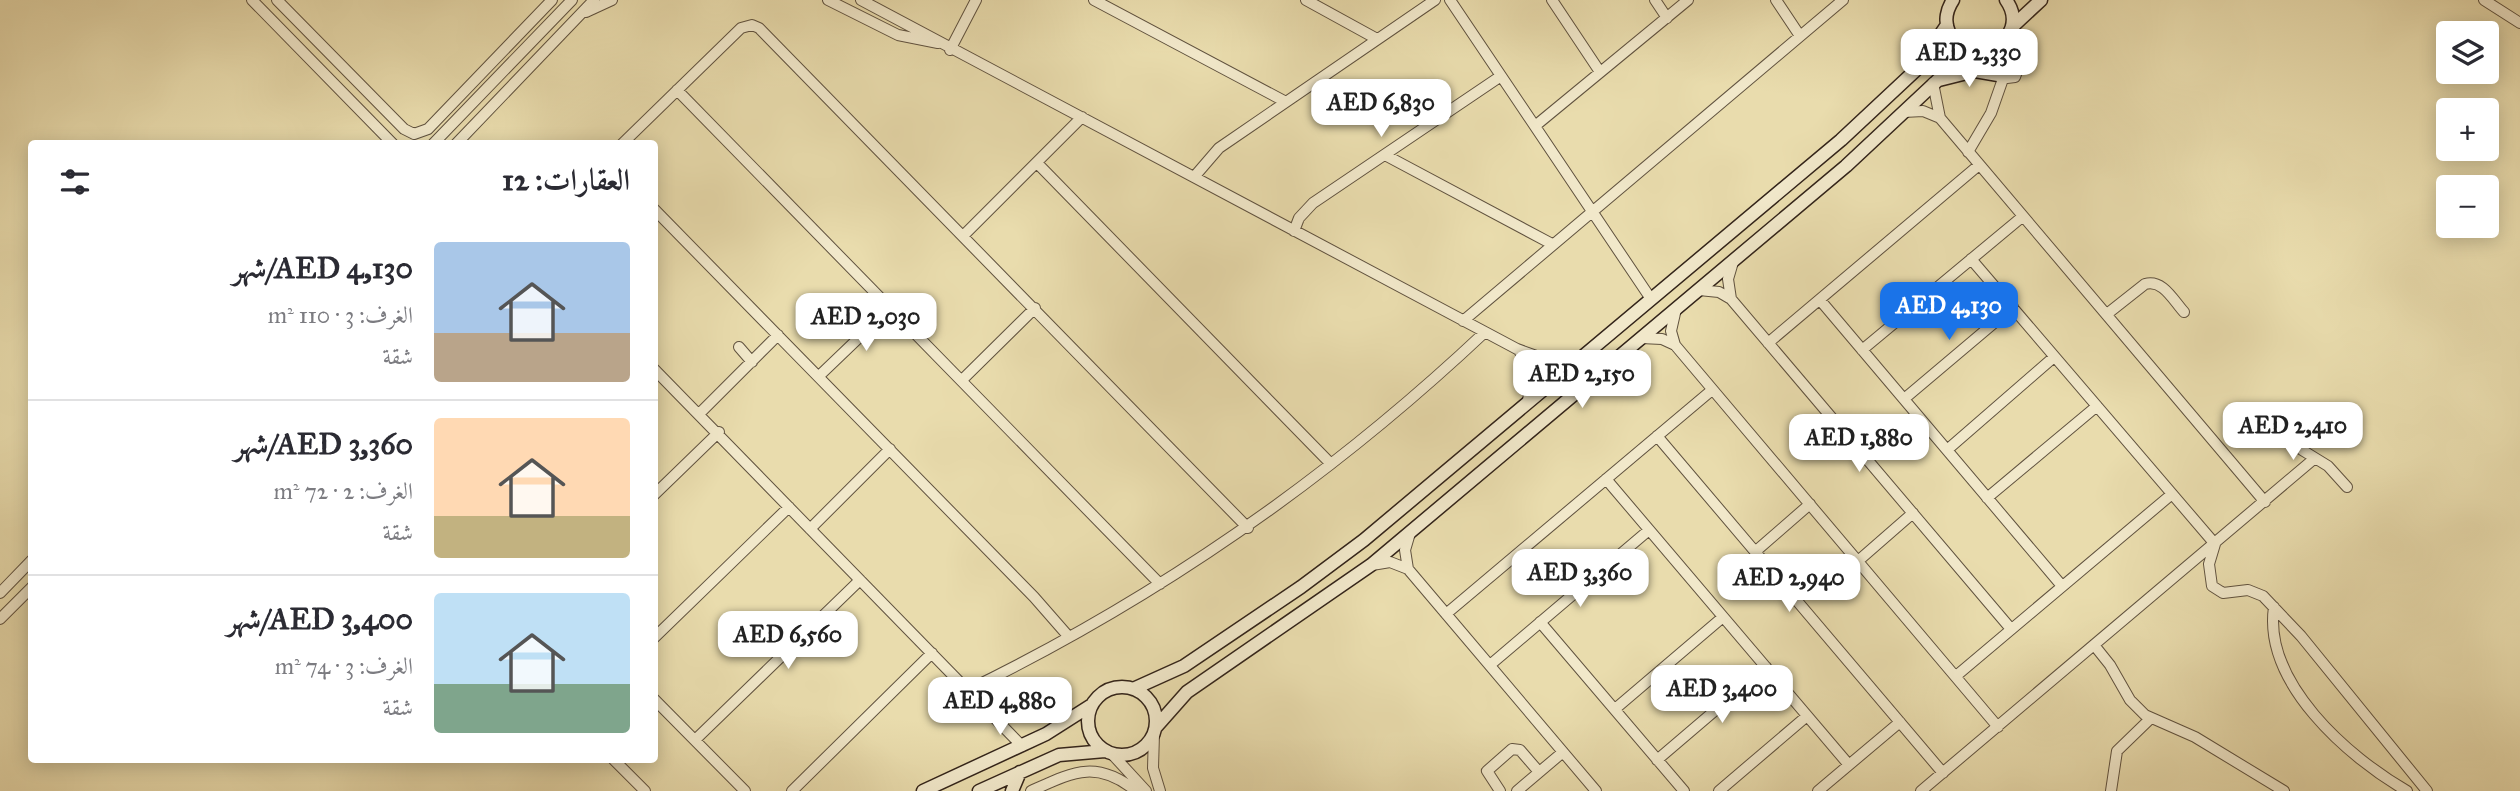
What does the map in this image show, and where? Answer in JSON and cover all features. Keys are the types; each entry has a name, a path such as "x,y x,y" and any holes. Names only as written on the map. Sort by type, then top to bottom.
{"street":[{"path":"277,0 404,129 414,134 428,128 552,0"},
{"path":"437,140 572,0"},
{"path":"460,140 594,0"},
{"path":"580,15 612,0"},
{"path":"828,0 898,35 939,43"},
{"path":"861,0 950,50 1082,117 1517,349 1553,362 1582,357"},
{"path":"950,50 976,0"},
{"path":"1306,0 1377,39"},
{"path":"1194,177 1213,153 1435,0"},
{"path":"1450,0 1651,299"},
{"path":"1552,0 1600,72"},
{"path":"1655,0 1667,18"},
{"path":"1535,126 1688,0"},
{"path":"1776,0 1800,36"},
{"path":"1463,321 1843,0"},
{"path":"1933,83 1975,71 2013,79 2018,72 2011,30 2012,16 2006,0"},
{"path":"979,791 1059,755 1137,752 1170,708 1187,692 1371,565 1734,260 1904,113 1933,83 1973,52 2000,46 2011,30 2041,0"},
{"path":"2484,0 2520,23"},
{"path":"254,1 389,140"},
{"path":"1099,1 1286,102"},
{"path":"923,791 1057,728 1113,687 1133,688 1184,666 1322,572 1582,357 1878,106 1926,59 1947,25 1951,2"},
{"path":"1947,25 1954,41 2004,76"},
{"path":"626,140 741,28 756,26 964,235 1248,528"},
{"path":"1294,231 1303,213 1313,203 1501,76"},
{"path":"1968,152 1990,113 2004,76"},
{"path":"1933,83 1940,118"},
{"path":"677,90 1160,584"},
{"path":"1904,113 1923,111 1940,118 2265,502"},
{"path":"964,235 1038,164 1082,117"},
{"path":"1385,155 1552,244"},
{"path":"1038,164 1331,464"},
{"path":"1768,343 1979,165"},
{"path":"658,213 820,376 1069,637"},
{"path":"1863,350 2022,217"},
{"path":"1971,259 2215,544"},
{"path":"1731,299 1728,279 1734,260"},
{"path":"2107,314 2142,286 2152,282 2163,287 2184,312"},
{"path":"1699,290 1719,292 1731,299 2011,629"},
{"path":"1820,300 2062,586"},
{"path":"820,376 890,307"},
{"path":"1904,400 2013,307"},
{"path":"962,380 1035,308"},
{"path":"1676,309 1671,331 1675,345 1998,727"},
{"path":"968,690 1069,637 1248,528 1331,464 1485,332"},
{"path":"700,413 778,335"},
{"path":"1641,338 1655,338 1675,345"},
{"path":"739,347 752,362"},
{"path":"1517,349 1525,357 1531,372 1528,402"},
{"path":"1947,450 2054,356"},
{"path":"658,373 719,432 1022,746"},
{"path":"1446,614 1712,390"},
{"path":"1987,498 2096,406"},
{"path":"2274,409 2299,447 2330,468 2347,487"},
{"path":"658,491 719,432"},
{"path":"1657,436 1943,773"},
{"path":"810,529 890,449"},
{"path":"1922,791 2315,458"},
{"path":"1606,479 1849,765"},
{"path":"1956,676 2172,494"},
{"path":"1756,551 1810,504"},
{"path":"658,634 789,507"},
{"path":"1858,561 1913,513"},
{"path":"1490,664 1649,530"},
{"path":"1408,569 1405,551 1410,532"},
{"path":"2215,544 2209,571 2215,589 2223,593 2256,591 2274,607 2427,791"},
{"path":"1371,565 1390,562 1408,569 1596,791"},
{"path":"0,593 28,564"},
{"path":"695,740 860,580"},
{"path":"0,620 28,591"},
{"path":"2274,607 2273,633 2276,650 2304,701 2331,733 2402,790"},
{"path":"1615,709 1723,617"},
{"path":"1540,622 1684,791"},
{"path":"2094,645 2110,665 2130,700 2150,719 2195,737 2284,791"},
{"path":"792,791 932,653"},
{"path":"1657,760 1766,667"},
{"path":"1133,688 1151,704 1155,731 1153,768 1160,791"},
{"path":"658,703 744,791"},
{"path":"1090,706 1087,726 1096,744 1108,752 1146,791"},
{"path":"1719,791 1807,716"},
{"path":"2111,791 2118,751 2150,719"},
{"path":"1818,791 1900,722"},
{"path":"1500,791 1487,771 1512,748 1521,750 1539,772"},
{"path":"1517,791 1563,752"},
{"path":"617,763 645,791"},
{"path":"1031,791 1070,774 1086,771 1111,775 1136,791"},
{"path":"1012,791 1020,772"}]}
